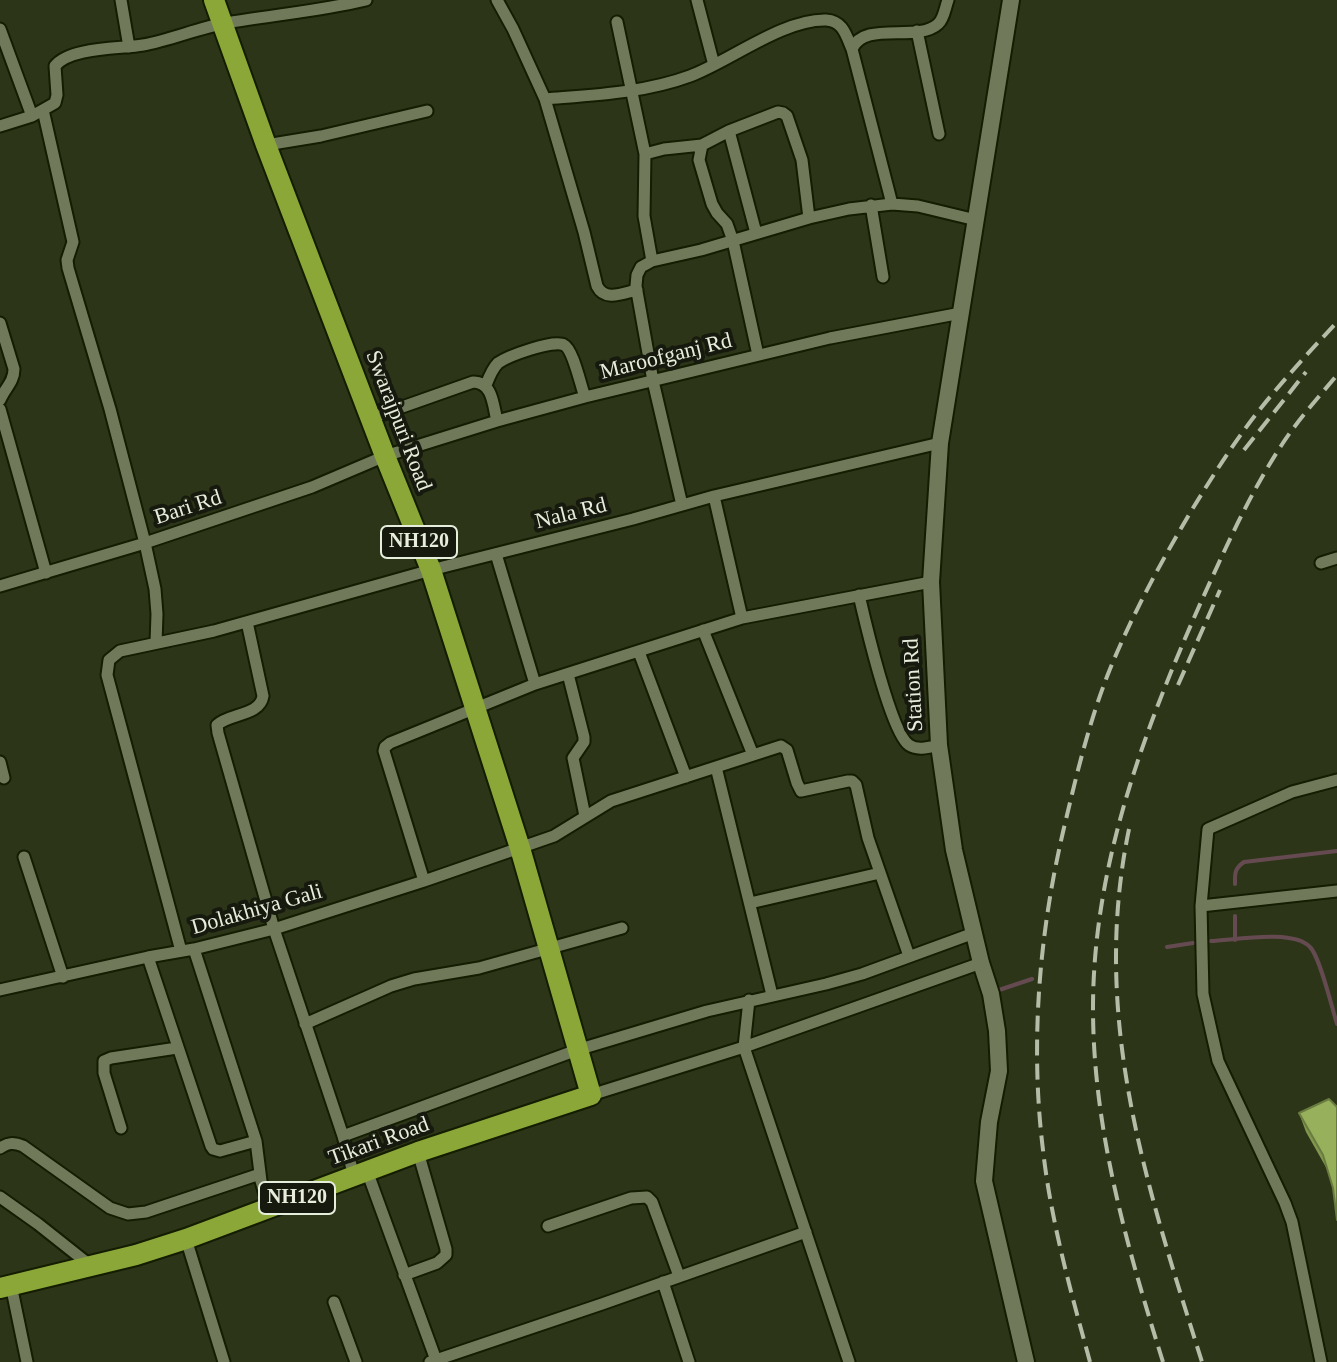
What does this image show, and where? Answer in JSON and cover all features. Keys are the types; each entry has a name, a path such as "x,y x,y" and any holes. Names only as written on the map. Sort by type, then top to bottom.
{"highway":[{"name":"Swarajpuri Road","path":"214,0 266,145 431,570 520,848 591,1095"},
{"name":"Tikari Road","path":"5,1286 136,1255 186,1239 418,1152 591,1095"}],"street":[{"path":"121,0 129,47"},
{"path":"0,126 55,103 55,71 58,62 69,56 162,41 223,23 366,0"},
{"path":"497,0 545,99 597,286 600,292 609,296 637,290"},
{"path":"697,0 714,65"},
{"path":"852,49 854,43 874,34 917,31 937,25 948,0"},
{"name":"Station Rd","path":"1011,0 940,443 931,582 939,745 954,850 991,994 997,1031 999,1071 989,1122 984,1181 1026,1362"},
{"path":"545,99 632,91 663,84 714,65 775,33 809,22 827,20 838,23 852,49 892,204"},
{"path":"617,22 645,154 644,216 652,261"},
{"path":"0,29 37,113 73,242 67,260 68,268 110,409 145,543 155,589 156,643"},
{"path":"917,31 939,134"},
{"path":"266,145 321,136 427,111"},
{"path":"758,355 733,241 727,224 712,204 699,160 702,145 729,131 778,112 783,113 787,116 802,160 809,218"},
{"path":"729,131 756,233"},
{"path":"645,154 702,145"},
{"path":"682,505 653,381 637,290 637,275 641,267 652,261 809,218 871,205 918,206 976,220"},
{"path":"871,205 883,277"},
{"name":"Maroofganj Rd","path":"385,456 585,397 830,338 961,313"},
{"path":"0,323 14,369 14,376 0,400"},
{"path":"486,385 495,366 503,360 563,344 572,357 585,397"},
{"path":"371,418 473,382 486,385 497,421"},
{"path":"0,409 46,573"},
{"name":"Nala Rd","path":"181,951 107,675 109,660 120,651 214,631 714,496 940,443"},
{"name":"Bari Rd","path":"0,586 145,543 312,487 385,456"},
{"path":"714,496 742,618"},
{"path":"496,554 535,684"},
{"path":"1321,563 1337,558"},
{"path":"424,881 385,747 535,684 742,618 931,582"},
{"path":"859,595 883,688 903,740 910,747 919,749 939,745"},
{"path":"247,622 262,702 257,708 222,720 217,725 218,733 274,929 343,1136 404,1275 433,1361 806,1232"},
{"path":"703,630 753,755"},
{"path":"639,652 686,777"},
{"path":"568,674 584,737 573,758 585,816"},
{"name":"Dolakhiya Gali","path":"0,990 274,929 554,836 611,801 781,746 787,750 801,791 852,781 880,873"},
{"path":"0,762 4,778"},
{"path":"716,767 772,995"},
{"path":"1321,1362 1292,1222 1218,1061 1203,994 1201,906 1208,829 1292,792 1337,780"},
{"path":"24,857 63,977"},
{"path":"750,903 880,873 909,956"},
{"path":"1201,906 1337,891"},
{"path":"305,1024 414,979 479,968 622,928"},
{"path":"343,1136 577,1050 749,1000 862,974 974,933"},
{"path":"194,949 256,1141 269,1208"},
{"path":"148,957 213,1149 220,1151 256,1141"},
{"path":"591,1095 744,1047 981,963"},
{"path":"749,1000 744,1047 849,1362"},
{"path":"121,1128 104,1073 104,1061 177,1048"},
{"path":"0,1148 16,1143 23,1146 110,1208 128,1214 146,1212 260,1174"},
{"path":"404,1275 437,1263 446,1255 418,1152"},
{"path":"0,1197 91,1266"},
{"path":"548,1226 631,1198 647,1197 652,1202 679,1276"},
{"path":"186,1239 224,1362"},
{"path":"663,1282 689,1362"},
{"path":"5,1286 27,1362"},
{"path":"334,1302 356,1362"}],"building":[{"path":"1329,1099 1337,1107 1337,1220 1333,1188 1323,1155 1299,1113"}],"waterway":[{"path":"1235,884 1237,869 1244,862 1337,851"},
{"path":"1235,916 1235,940"},
{"path":"1211,941 1278,937 1291,938 1310,947 1318,961 1337,1024"},
{"path":"1167,947 1193,943"},
{"path":"999,990 1032,979"}],"railway":[{"path":"1090,1362 1051,1204 1037,1070 1043,950 1068,811 1102,689 1159,567 1243,432 1279,386 1337,322"},
{"path":"1244,450 1306,372"},
{"path":"1163,1362 1114,1187 1099,1098 1093,1008 1095,955 1102,903 1112,851 1142,749 1201,602 1238,522 1269,465 1337,375"},
{"path":"1178,685 1220,590"},
{"path":"1129,829 1119,899 1116,967 1120,1033 1144,1165 1202,1362"}]}
